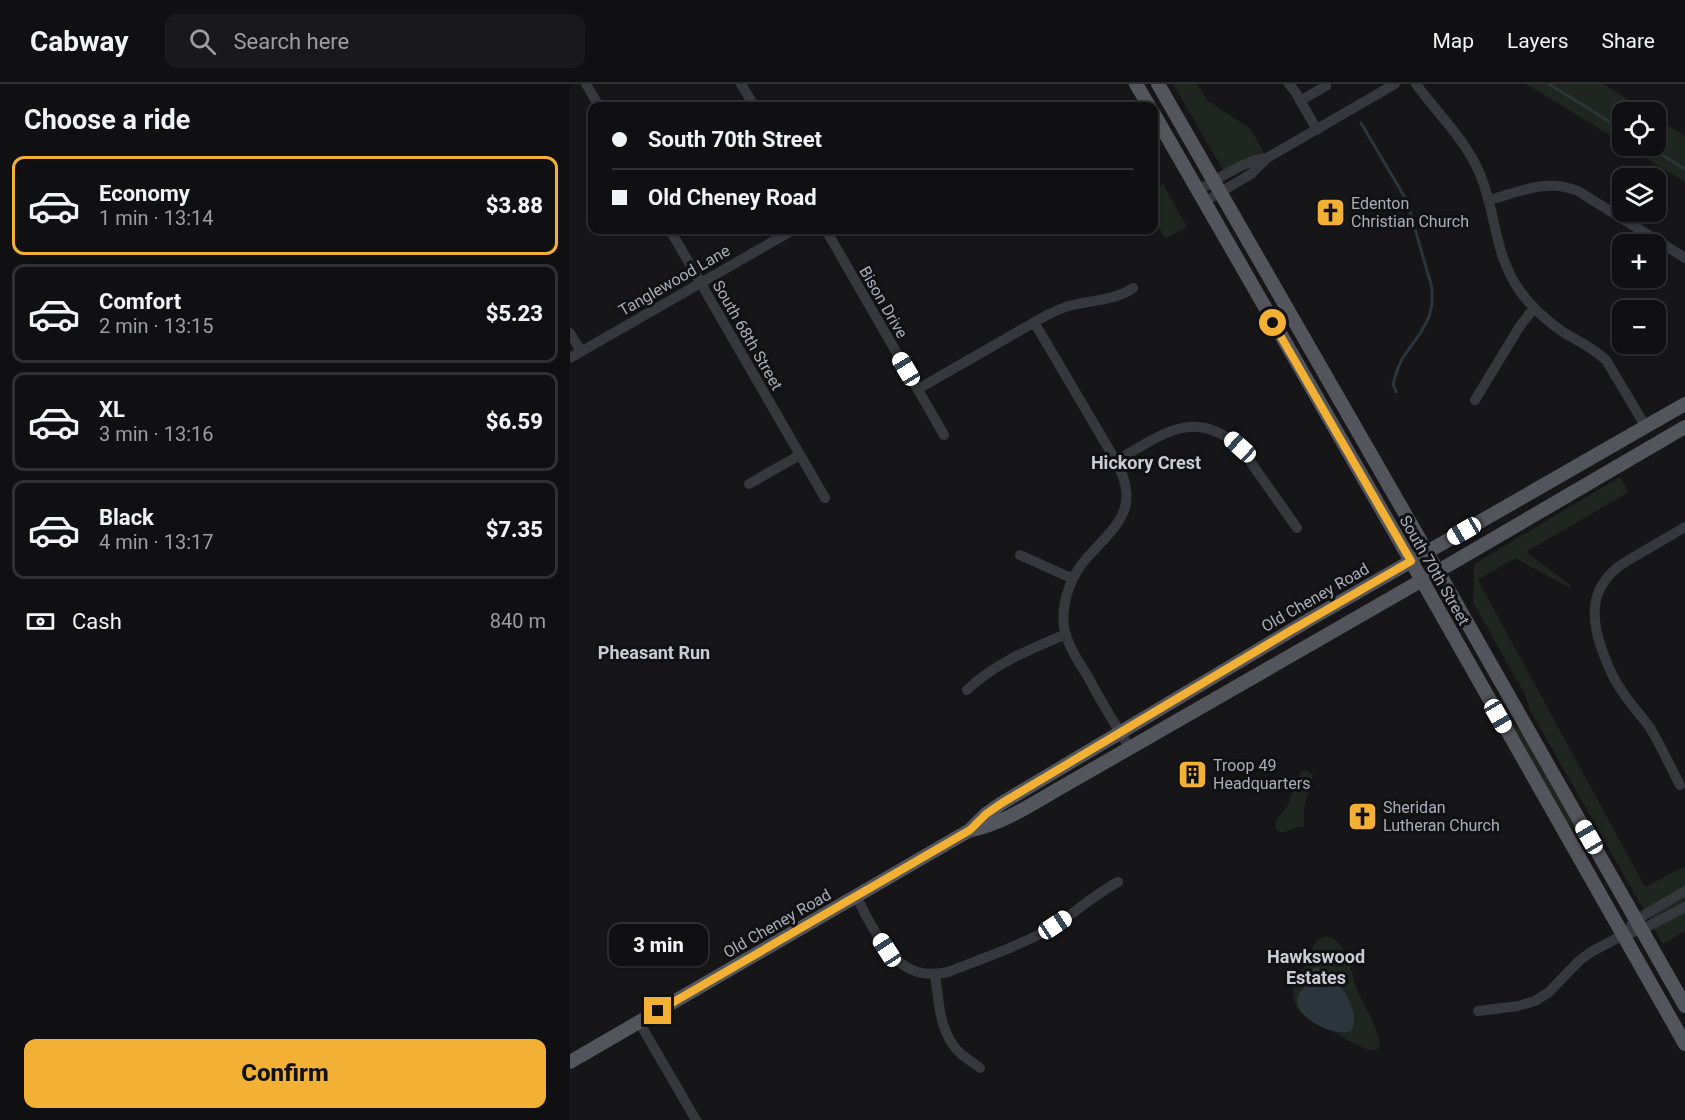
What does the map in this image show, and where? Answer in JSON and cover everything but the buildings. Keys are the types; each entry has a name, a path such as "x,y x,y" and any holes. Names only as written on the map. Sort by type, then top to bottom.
{"main road":[{"path":"1136,84 1147,102"},
{"name":"South 70th Street","path":"1158,84 1685,1006"},
{"name":"South 70th Street","path":"1158,121 1685,1044"},
{"name":"Old Cheney Road","path":"570,1062 970,830 994,808 1250,654 1685,404"},
{"name":"Old Cheney Road","path":"970,830 1009,816 1130,748 1685,427"}],"street":[{"path":"586,84 597,102"},
{"path":"741,84 752,102"},
{"path":"1289,84 1317,130"},
{"path":"1300,101 1326,86 1325,84"},
{"path":"1200,197 1217,187 1251,174 1267,158 1395,84"},
{"path":"1416,84 1458,135 1470,154 1489,200 1503,260 1518,288 1534,308 1554,325 1606,360 1646,427"},
{"path":"1489,200 1545,185 1567,186 1685,258"},
{"name":"South 68th Street","path":"672,234 825,498"},
{"name":"Tanglewood Lane","path":"570,358 786,234"},
{"name":"Bison Drive","path":"827,234 944,435"},
{"path":"918,389 1034,322 1067,306 1110,299 1133,288"},
{"path":"1475,400 1520,326 1534,308"},
{"path":"1034,322 1116,461 1126,485 1125,507 1115,527 1086,558 1072,579 1064,612 1066,634 1073,652 1130,748"},
{"path":"570,333 581,351"},
{"path":"1116,461 1175,429 1198,426 1220,432 1240,447 1297,528"},
{"path":"749,484 800,455"},
{"path":"1680,785 1650,729 1621,691 1611,671 1595,629 1593,611 1602,585 1612,572 1685,527"},
{"path":"1020,555 1072,579"},
{"path":"967,690 1000,665 1066,634"},
{"path":"856,896 862,912 895,959 914,971 935,975 948,972 1035,936 1118,882"},
{"path":"1478,1011 1518,1006 1539,999 1585,957 1623,935 1685,891"},
{"path":"1638,925 1685,907"},
{"path":"935,975 942,1022 947,1035 960,1053 980,1068"},
{"path":"639,1022 696,1120"}],"shaded area":[{"path":"1173,84 1197,84 1207,100 1251,129 1267,158 1226,175"},
{"path":"1526,84 1603,84 1632,102 1612,102 1612,136"},
{"path":"1666,124 1685,136 1685,182 1666,168 1643,156 1666,156"},
{"path":"1163,184 1187,227 1165,239 1158,226 1158,187"},
{"path":"1620,477 1629,492 1526,552 1572,586 1570,588 1515,558 1478,580 1645,887 1685,867 1685,931 1663,944 1529,708 1524,693 1473,602 1474,564"},
{"path":"1502,708 1526,739 1580,838 1564,819"},
{"path":"1306,770 1313,774 1304,808 1304,827 1279,832 1275,826 1276,820 1287,807 1301,771"},
{"path":"1323,937 1336,941 1345,953 1358,992 1376,1031 1380,1045 1377,1049 1369,1050 1333,1032 1341,1033 1354,1028 1355,1016 1310,974 1299,997 1299,1007 1302,1013 1295,1004 1293,994 1295,983 1309,962 1314,945"},
{"path":"1315,968 1330,971 1349,1000 1354,1016 1351,1031 1336,1032 1327,1029 1310,1020 1299,1008 1298,995 1309,980 1311,970"}],"waterway":[{"path":"1549,84 1612,123"},
{"path":"1361,123 1407,201 1432,288 1429,317 1398,368 1393,384 1396,392"},
{"path":"1664,156 1685,169"}],"place":[{"name":"Edenton Christian Church","path":"1330,212"},
{"name":"Troop 49 Headquarters","path":"1192,774"},
{"name":"Sheridan Lutheran Church","path":"1362,816"}],"district":[{"name":"Hickory Crest","path":"1146,463"},
{"name":"Pheasant Run","path":"654,653"},
{"name":"Hawkswood Estates","path":"1316,967"}],"route":[{"path":"658,1011 970,830 986,814 1002,803 1411,561 1273,323"}]}
